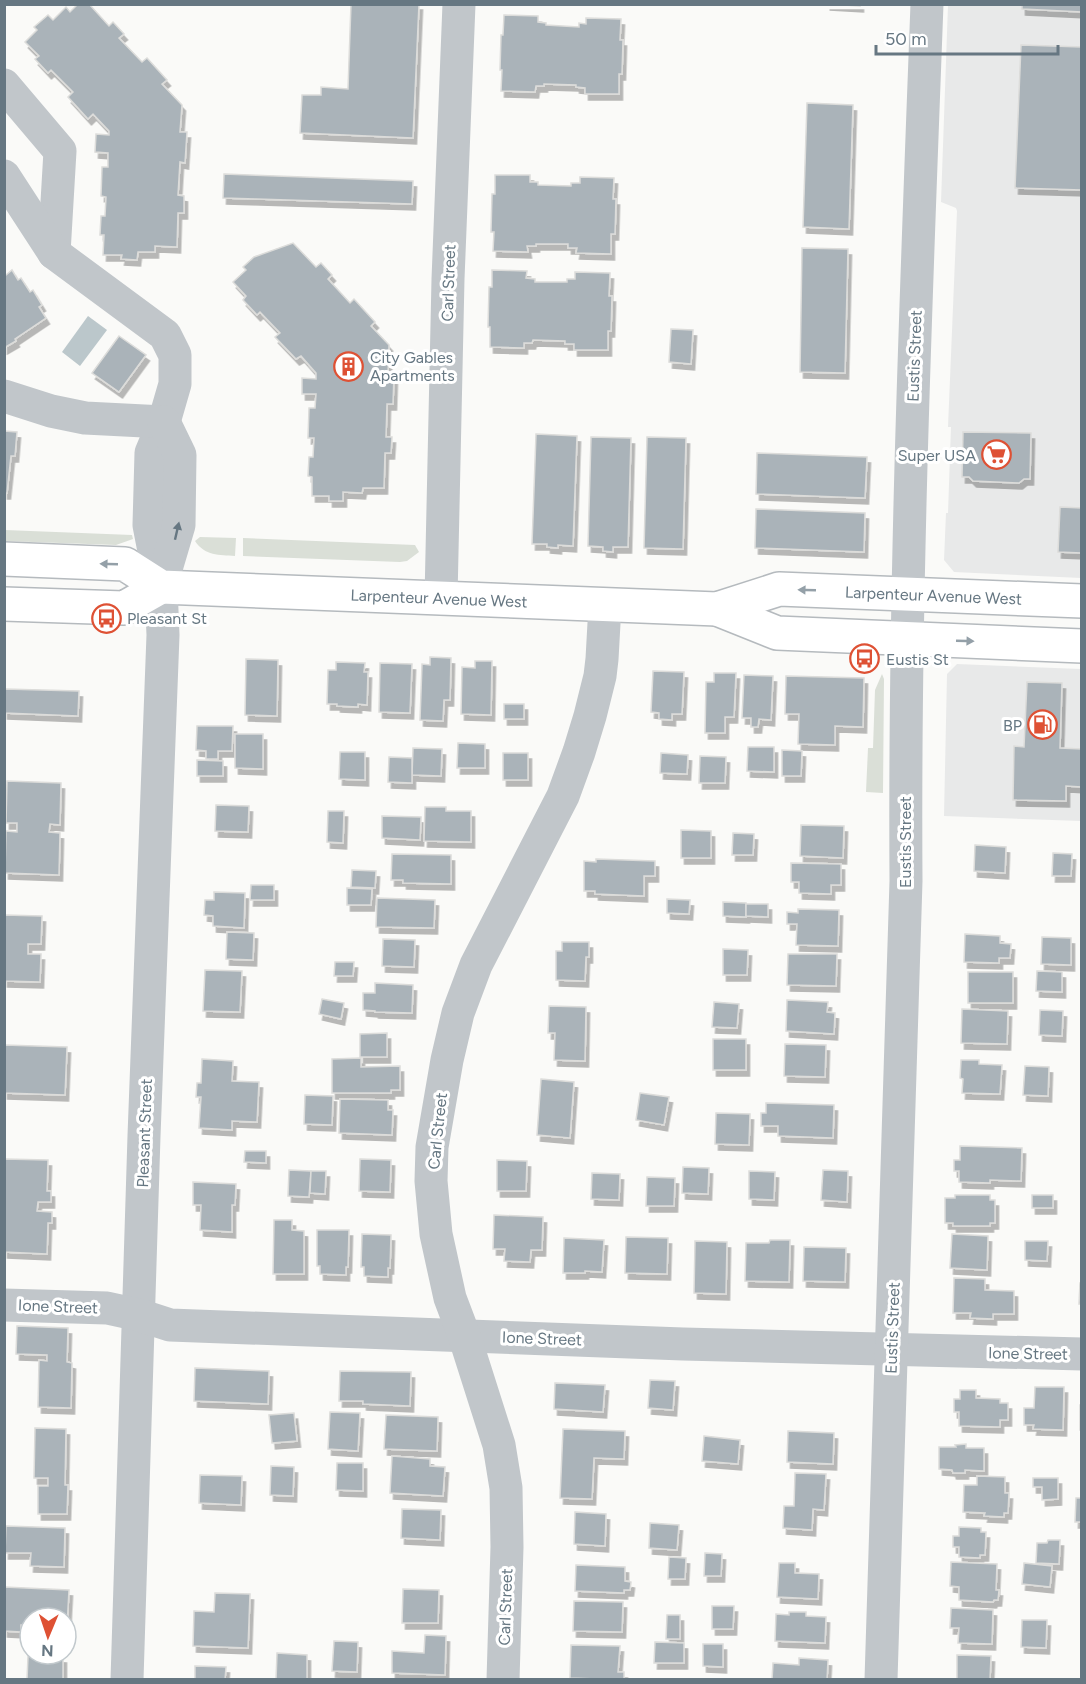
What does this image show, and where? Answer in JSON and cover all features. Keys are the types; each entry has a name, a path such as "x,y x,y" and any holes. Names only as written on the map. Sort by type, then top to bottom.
{"main road":[{"path":"4,559 125,564 161,587 124,608 4,604"},
{"name":"Larpenteur Avenue West","path":"161,587 717,609 777,633 1082,646"},
{"name":"Larpenteur Avenue West","path":"717,609 779,589 1082,601"}],"street":[{"name":"Carl Street","path":"441,598 448,279 459,4"},
{"name":"Eustis Street","path":"881,1680 906,881 907,594 927,4"},
{"path":"4,85 60,151 54,253"},
{"path":"4,176 54,253"},
{"name":"Pleasant Street","path":"54,253 165,335 176,355 175,384 165,422 151,453 149,525 161,587 163,635 127,1680"},
{"path":"4,396 51,411 85,418 165,422"},
{"name":"Carl Street","path":"502,1680 507,1547 506,1488 499,1445 450,1298 436,1234 431,1181 432,1147 445,1070 458,1013 476,964 562,796 579,752 600,676 605,605"},
{"name":"Ione Street","path":"4,1305 107,1308 170,1325 892,1350 1082,1354"}],"shaded area":[{"path":"948,5 1081,5 1081,578 954,572 944,560 946,513 948,513 951,427 948,427 957,211 956,208 941,202"},
{"path":"88,316 107,330 80,366 62,352"},
{"path":"5,530 132,535 133,539 116,545 5,541"},
{"path":"200,537 236,538 235,556 218,555 203,550 195,541"},
{"path":"243,538 415,545 419,552 407,561 400,562 243,556"},
{"path":"957,664 1081,669 1081,821 944,816 947,674"},
{"path":"882,674 884,679 883,793 866,792 868,748 873,748 875,690"}],"building":[{"path":"78,4 89,4 109,26 113,22 124,34 119,38 142,62 147,58 167,80 162,84 182,105 180,132 187,132 185,163 180,162 178,195 184,196 184,213 178,213 177,247 155,246 155,252 138,252 137,260 121,259 122,255 103,255 104,235 100,235 101,216 105,216 106,197 101,196 102,167 108,167 108,153 95,152 96,134 109,135 109,131 93,114 88,119 68,97 73,92 51,70 48,73 35,59 39,56 25,42 37,30 34,27 48,15 53,20 66,7 70,12"},
{"path":"351,4 419,4 413,138 300,133 302,95 321,95 321,87 348,89"},
{"path":"826,4 860,4 860,6"},
{"path":"1022,4 1082,4 1082,12 1022,9"},
{"path":"504,15 538,16 538,22 546,23 546,25 579,27 579,23 586,24 586,18 621,19 620,40 623,40 619,94 585,94 585,88 576,87 576,85 544,84 544,86 536,86 535,92 501,91 501,35 503,35"},
{"path":"1021,45 1082,47 1082,190 1015,188"},
{"path":"807,103 853,105 849,229 803,227"},
{"path":"224,174 413,181 412,204 223,198"},
{"path":"495,175 530,175 530,182 538,182 538,185 571,186 571,183 580,183 580,177 614,178 615,234 611,234 611,254 576,253 577,248 568,248 568,244 536,244 536,246 527,246 528,252 493,251 492,194 495,194"},
{"name":"City Gables Apartments","path":"293,243 316,267 321,263 332,275 328,279 350,303 354,299 375,322 371,326 389,345 388,374 394,374 393,404 387,404 386,437 392,437 391,453 385,453 384,488 363,488 362,493 343,492 343,501 329,501 329,496 312,496 312,477 308,476 309,457 313,457 314,438 308,438 309,408 315,408 316,394 302,394 302,378 316,379 316,373 301,356 296,359 275,337 280,333 260,312 257,315 243,300 246,296 233,282 246,270 243,267 254,257"},
{"path":"802,248 848,249 845,373 800,372"},
{"path":"12,270 18,280 21,278 30,292 33,290 42,305 39,307 46,318 4,348 4,273 6,275"},
{"path":"492,270 527,271 526,278 535,279 535,282 567,282 567,279 575,279 575,272 610,273 609,296 612,296 608,350 574,350 574,344 565,344 565,341 533,340 532,343 524,343 524,348 490,347 489,287 492,287"},
{"path":"671,329 693,330 691,364 669,362"},
{"path":"119,336 146,355 119,392 92,373"},
{"path":"4,431 17,432 15,456 11,456 7,493 4,493"},
{"name":"Super USA","path":"963,432 1031,433 1030,479 1024,479 1019,483 973,481 969,477 962,477"},
{"path":"536,434 577,436 573,546 558,545 558,548 547,547 547,544 532,544"},
{"path":"591,437 631,438 628,547 613,547 613,552 603,551 603,547 588,546"},
{"path":"647,437 686,438 683,549 644,548"},
{"path":"757,453 867,457 865,498 756,494"},
{"path":"1060,507 1082,508 1082,553 1058,552"},
{"path":"756,509 865,513 864,552 755,548"},
{"path":"430,657 451,658 450,700 444,700 443,721 420,720 422,664 430,665"},
{"path":"246,659 278,660 277,716 245,715"},
{"path":"475,661 492,661 491,715 461,714 462,667 475,668"},
{"path":"336,662 365,663 364,672 368,672 367,705 358,704 358,707 327,704 328,670 336,670"},
{"path":"380,663 412,664 410,713 379,712"},
{"path":"653,671 684,672 682,714 672,714 672,720 659,719 659,713 651,712"},
{"path":"714,673 736,673 734,717 725,717 725,733 705,733 706,682 714,682"},
{"path":"744,675 773,676 771,720 759,719 758,727 751,727 751,718 742,718"},
{"path":"786,676 864,678 863,727 835,726 835,745 798,744 799,714 785,714"},
{"name":"BP","path":"1027,682 1062,683 1060,748 1082,749 1082,787 1066,786 1066,801 1013,800 1014,746 1024,747"},
{"path":"4,689 79,691 78,716 4,713"},
{"path":"504,704 524,704 524,719 504,719"},
{"path":"197,726 233,726 232,751 218,751 218,759 206,759 206,751 196,750"},
{"path":"235,734 263,734 263,769 235,768"},
{"path":"458,743 485,744 485,768 457,768"},
{"path":"748,747 774,747 774,772 747,771"},
{"path":"413,748 442,749 441,776 412,775"},
{"path":"782,750 802,751 801,776 782,776"},
{"path":"340,752 365,752 365,780 339,779"},
{"path":"503,753 528,753 528,780 503,780"},
{"path":"661,753 688,755 687,774 660,773"},
{"path":"700,756 726,757 725,783 699,783"},
{"path":"389,757 412,758 412,783 388,782"},
{"path":"197,760 223,761 223,776 197,776"},
{"path":"7,781 61,783 60,825 50,824 49,832 60,833 59,875 5,873 6,831 17,832 17,823 6,823"},
{"path":"216,805 249,806 248,832 215,831"},
{"path":"425,807 446,807 446,811 471,811 471,842 424,841"},
{"path":"328,811 344,811 343,843 327,842"},
{"path":"382,816 421,817 420,840 382,838"},
{"path":"801,825 844,826 843,858 800,856"},
{"path":"681,830 711,831 711,858 681,858"},
{"path":"733,833 754,834 753,855 732,855"},
{"path":"975,845 1006,847 1005,873 974,871"},
{"path":"1053,853 1072,854 1071,876 1052,876"},
{"path":"392,854 451,855 451,884 403,883 403,880 391,880"},
{"path":"596,859 655,861 655,876 644,876 644,896 595,894 595,891 584,891 584,861 596,862"},
{"path":"791,863 841,864 841,885 831,885 831,894 799,893 799,882 791,882"},
{"path":"352,870 376,871 375,888 351,887"},
{"path":"251,885 274,885 274,900 250,900"},
{"path":"347,888 372,889 371,905 347,905"},
{"path":"214,892 245,893 244,928 213,926 213,916 204,915 205,900 214,900"},
{"path":"377,898 435,900 434,928 376,927"},
{"path":"667,899 690,900 689,914 667,913"},
{"path":"723,902 746,903 746,917 723,916"},
{"path":"746,904 768,904 768,917 746,916"},
{"path":"798,909 839,910 838,946 796,945 797,924 787,924 787,912 798,913"},
{"path":"4,915 42,916 41,944 28,944 28,954 41,954 40,982 4,981"},
{"path":"227,932 254,933 253,960 226,959"},
{"path":"965,934 1000,936 1000,943 1011,944 1010,958 999,958 999,963 964,962"},
{"path":"1042,937 1071,938 1071,965 1041,964"},
{"path":"383,939 415,940 414,967 382,966"},
{"path":"562,942 589,942 585,981 556,980 556,951 562,951"},
{"path":"723,949 748,950 747,975 723,975"},
{"path":"788,954 837,954 836,986 787,985"},
{"path":"335,962 354,962 353,976 334,976"},
{"path":"205,970 242,971 240,1012 203,1011"},
{"path":"1037,971 1062,972 1062,992 1036,991"},
{"path":"968,972 1013,972 1013,1003 968,1003"},
{"path":"375,983 413,985 412,1013 363,1010 363,993 375,993"},
{"path":"322,999 344,1003 341,1019 319,1014"},
{"path":"787,1000 828,1002 827,1012 835,1013 834,1034 786,1031"},
{"path":"714,1002 739,1004 737,1028 712,1027"},
{"path":"549,1006 586,1007 585,1061 554,1060 555,1033 548,1033"},
{"path":"962,1009 1008,1011 1007,1044 961,1043"},
{"path":"1040,1010 1063,1011 1062,1036 1039,1035"},
{"path":"387,1033 387,1057 360,1057 360,1034"},
{"path":"713,1039 746,1039 746,1070 713,1070"},
{"path":"785,1044 826,1045 825,1077 784,1076"},
{"path":"4,1045 67,1047 65,1095 4,1093"},
{"path":"361,1058 361,1067 400,1066 400,1090 391,1090 391,1093 332,1093 332,1059"},
{"path":"202,1059 233,1061 232,1081 259,1082 257,1122 232,1121 232,1130 199,1128 201,1097 196,1097 197,1083 201,1083"},
{"path":"961,1060 979,1060 979,1064 1002,1065 1000,1094 962,1093"},
{"path":"1025,1066 1049,1067 1048,1096 1023,1095"},
{"path":"541,1079 574,1082 570,1138 537,1135"},
{"path":"640,1093 669,1097 664,1125 636,1120"},
{"path":"305,1095 333,1096 332,1125 304,1124"},
{"path":"340,1099 388,1100 388,1110 393,1110 392,1135 339,1133"},
{"path":"766,1103 834,1105 833,1138 778,1136 778,1126 761,1126 761,1113 766,1113"},
{"path":"716,1113 750,1114 749,1145 715,1144"},
{"path":"960,1146 1022,1148 1021,1181 959,1182 959,1171 954,1171 954,1160 960,1160"},
{"path":"245,1151 266,1151 266,1163 244,1162"},
{"path":"4,1159 48,1160 47,1191 51,1191 51,1202 38,1202 37,1211 52,1212 52,1223 48,1223 47,1254 4,1252"},
{"path":"360,1159 391,1160 390,1192 359,1191"},
{"path":"497,1160 527,1161 526,1191 497,1191"},
{"path":"683,1167 709,1168 708,1194 682,1193"},
{"path":"289,1170 311,1171 309,1197 288,1196"},
{"path":"823,1170 848,1171 847,1202 821,1200"},
{"path":"311,1171 326,1171 325,1194 310,1193"},
{"path":"749,1171 775,1172 774,1200 749,1199"},
{"path":"592,1173 620,1174 619,1200 591,1199"},
{"path":"647,1177 675,1178 674,1206 646,1206"},
{"path":"193,1182 236,1184 235,1205 232,1205 232,1232 200,1230 201,1205 193,1205"},
{"path":"955,1195 990,1195 990,1200 995,1200 995,1223 990,1223 990,1226 953,1226 953,1223 945,1223 945,1198 955,1198"},
{"path":"1032,1195 1053,1195 1053,1208 1032,1208"},
{"path":"494,1215 543,1217 542,1250 531,1250 530,1262 504,1261 505,1249 493,1249"},
{"path":"274,1220 292,1220 292,1230 304,1231 304,1274 273,1274"},
{"path":"317,1230 349,1230 346,1275 320,1274 320,1266 317,1266"},
{"path":"362,1234 391,1235 388,1277 364,1276 364,1267 361,1267"},
{"path":"952,1234 988,1236 987,1270 950,1268"},
{"path":"626,1237 668,1238 667,1274 625,1273"},
{"path":"564,1238 604,1240 602,1272 563,1273"},
{"path":"770,1240 790,1240 789,1282 745,1281 746,1243 769,1243"},
{"path":"695,1241 727,1242 726,1294 694,1293"},
{"path":"1025,1241 1048,1241 1047,1261 1025,1260"},
{"path":"804,1247 846,1248 845,1282 803,1281"},
{"path":"954,1278 985,1279 985,1290 1014,1291 1014,1314 993,1314 993,1319 970,1318 971,1313 953,1313"},
{"path":"1080,1283 1082,1283 1082,1304 1079,1304"},
{"path":"17,1326 68,1328 67,1362 72,1363 71,1408 38,1407 39,1360 47,1361 47,1355 16,1354"},
{"path":"195,1368 269,1371 268,1404 194,1401"},
{"path":"340,1371 411,1372 410,1406 339,1401"},
{"path":"650,1380 675,1381 673,1410 648,1408"},
{"path":"555,1383 605,1385 603,1412 554,1409"},
{"path":"1035,1387 1064,1387 1063,1430 1033,1429 1034,1425 1024,1425 1024,1408 1034,1408"},
{"path":"960,1390 976,1390 976,1398 1000,1399 1000,1403 1008,1403 1008,1420 1000,1420 1000,1427 959,1426 959,1412 954,1412 954,1399 960,1399"},
{"path":"1080,1405 1082,1405 1082,1430 1080,1430"},
{"path":"330,1412 360,1413 358,1451 328,1449"},
{"path":"294,1413 297,1441 272,1443 269,1415"},
{"path":"386,1415 438,1417 437,1451 384,1449"},
{"path":"35,1428 66,1429 67,1514 38,1514 38,1486 48,1486 48,1478 34,1478"},
{"path":"563,1429 625,1431 624,1459 594,1458 592,1499 560,1498"},
{"path":"788,1431 834,1433 833,1464 787,1462"},
{"path":"704,1436 740,1440 738,1464 702,1461"},
{"path":"966,1444 966,1448 984,1448 984,1471 965,1470 965,1473 953,1473 952,1470 939,1469 939,1447 956,1447 955,1445"},
{"path":"392,1456 430,1459 430,1466 445,1467 443,1496 390,1493"},
{"path":"337,1463 363,1463 363,1491 336,1490"},
{"path":"271,1466 294,1467 293,1496 270,1495"},
{"path":"795,1473 826,1474 824,1510 813,1509 812,1530 783,1528 784,1506 794,1506"},
{"path":"200,1475 242,1476 241,1505 199,1503"},
{"path":"977,1476 1005,1477 1005,1493 1009,1493 1008,1513 1004,1513 1004,1517 963,1512 964,1485 977,1485"},
{"path":"1033,1478 1058,1478 1058,1499 1042,1500 1042,1487 1033,1487"},
{"path":"1076,1498 1082,1498 1082,1522 1075,1522"},
{"path":"402,1509 441,1510 440,1540 401,1538"},
{"path":"575,1512 606,1514 605,1546 574,1544"},
{"path":"650,1523 679,1525 677,1550 649,1548"},
{"path":"6,1526 65,1528 64,1567 30,1566 31,1553 5,1553"},
{"path":"959,1527 981,1528 981,1532 986,1532 985,1555 980,1555 980,1558 959,1557 959,1547 953,1547 953,1536 959,1536"},
{"path":"1048,1540 1060,1540 1059,1564 1036,1563 1037,1543 1047,1543"},
{"path":"705,1553 722,1554 721,1576 704,1576"},
{"path":"669,1557 686,1558 685,1579 668,1579"},
{"path":"951,1562 997,1564 998,1600 993,1602 959,1600 959,1587 950,1586"},
{"path":"779,1563 795,1563 795,1573 819,1574 818,1599 777,1597"},
{"path":"1024,1563 1052,1566 1050,1587 1022,1584"},
{"path":"576,1565 625,1567 625,1581 631,1582 630,1590 624,1590 624,1593 575,1591"},
{"path":"4,1587 69,1590 68,1606 18,1606 18,1632 4,1631"},
{"path":"403,1589 439,1590 438,1623 402,1623"},
{"path":"215,1593 250,1594 248,1648 193,1646 194,1611 214,1612"},
{"path":"574,1601 623,1602 622,1632 573,1631"},
{"path":"712,1606 734,1606 733,1629 712,1629"},
{"path":"951,1608 993,1610 992,1644 958,1643 959,1628 950,1628"},
{"path":"789,1612 806,1612 806,1616 826,1617 825,1643 775,1641 776,1614 789,1615"},
{"path":"667,1615 680,1615 680,1639 666,1639"},
{"path":"1022,1620 1047,1620 1046,1648 1021,1647"},
{"path":"425,1635 446,1636 445,1675 392,1673 392,1651 424,1653"},
{"path":"334,1641 358,1642 357,1672 332,1671"},
{"path":"655,1642 684,1643 684,1663 654,1663"},
{"path":"703,1644 723,1644 723,1667 703,1666"},
{"path":"571,1645 620,1646 618,1672 624,1672 624,1680 570,1678"},
{"path":"277,1653 307,1655 307,1680 276,1680"},
{"path":"957,1655 991,1656 990,1680 957,1680"},
{"path":"799,1658 828,1660 827,1680 772,1680 773,1663 799,1665"},
{"path":"28,1666 63,1666 63,1680 27,1680"},
{"path":"195,1666 226,1667 225,1680 195,1680"}],"place":[{"name":"City Gables Apartments","path":"349,366"},
{"name":"Super USA","path":"997,455"},
{"name":"Pleasant St","path":"106,618"},
{"name":"Eustis St","path":"865,659"},
{"name":"BP","path":"1043,725"}]}
